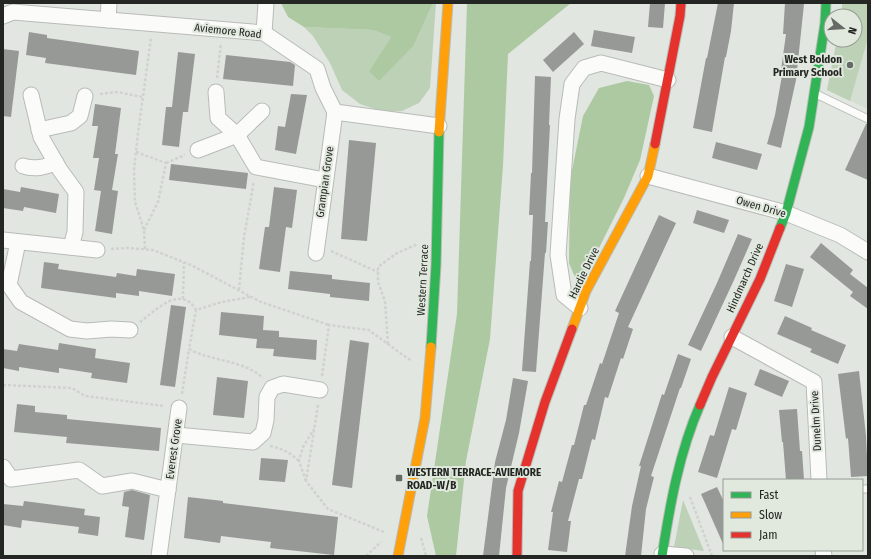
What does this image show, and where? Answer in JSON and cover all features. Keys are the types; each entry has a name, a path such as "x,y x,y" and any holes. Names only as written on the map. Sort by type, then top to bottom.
{"street":[{"path":"108,20 110,3"},
{"path":"264,33 266,3"},
{"name":"Western Terrace","path":"398,556 424,418 430,371 437,235 439,126 448,3"},
{"name":"Hardie Drive","path":"517,556 518,491 545,402 586,291 648,176 659,130 680,16 681,3"},
{"name":"Hindmarch Drive","path":"662,555 670,503 691,428 712,377 760,279 786,213 809,127 826,3"},
{"name":"Aviemore Road","path":"3,16 14,12 264,33 318,69 323,88 334,112"},
{"path":"580,308 564,295 558,255 567,119 572,84 584,68 601,63 668,80"},
{"path":"216,92 218,118 237,135 256,167 325,180"},
{"path":"31,95 41,137 56,163 76,192 75,232 71,247"},
{"path":"39,130 71,122 80,116 85,96"},
{"path":"198,150 237,135 262,111"},
{"path":"334,112 439,126"},
{"name":"Grampian Grove","path":"316,250 334,112"},
{"path":"23,166 30,168 43,167 56,163"},
{"name":"Owen Drive","path":"648,176 786,213 840,235 868,251"},
{"path":"3,240 97,250"},
{"path":"18,242 9,285 21,302 70,329 87,331 111,329 130,330"},
{"name":"Dunelm Drive","path":"732,337 814,382 819,479"},
{"path":"176,436 253,442 263,433 266,420 267,397 272,388 283,384 320,390"},
{"name":"Everest Grove","path":"160,556 179,408"},
{"name":"Everest Grove","path":"3,467 11,478 79,470 102,486 132,481 168,490"},
{"path":"662,555 686,556"}],"lane":[{"path":"814,94 868,119"}],"path":[{"path":"145,249 144,230 135,202 134,170 152,24"},
{"path":"216,92 223,30"},
{"path":"85,96 118,92 142,97"},
{"path":"136,152 166,163 198,150"},
{"path":"144,230 158,202 166,163"},
{"path":"239,290 244,237 256,167"},
{"path":"388,345 385,301 378,282 378,267 397,253 437,235"},
{"path":"97,250 127,248 153,250 184,262 261,302 329,325 369,330 388,345 430,371"},
{"path":"316,250 325,248 378,272"},
{"path":"183,299 184,262"},
{"path":"196,310 222,302 250,296"},
{"path":"3,384 72,388 85,396 179,408 196,310 192,304 183,299 169,300 130,330"},
{"path":"306,481 329,325"},
{"path":"190,349 206,356 239,364 259,374 272,388"},
{"path":"299,461 303,447 315,428"},
{"path":"253,442 277,447 292,455 299,461 306,481 328,509 360,521 388,534"},
{"path":"690,496 712,556"}],"shaded area":[{"name":"West Boldon Primary School","path":"842,3 868,3 868,109 827,90 835,48 863,48 863,8 842,8"}],"green space":[{"path":"281,3 433,3 414,45 379,81 369,71 391,37 373,30 304,27 288,17"},
{"path":"433,3 436,3 430,88 419,103 402,111 384,112 360,104 342,90 330,63 313,36 304,27 373,30 391,37 369,71 414,45"},
{"path":"467,3 571,3 508,54 503,166 490,339 466,461 456,556 436,556 427,516 457,314"},
{"path":"842,3 868,3 868,38 850,101 827,90 835,48 863,48 863,8 842,8"},
{"path":"627,81 649,85 654,96 640,160 624,198 589,268 577,282 569,263 570,180 583,116 599,88"},
{"path":"683,500 704,551 674,547"}],"building":[{"path":"650,3 665,3 663,28 648,27"},
{"path":"718,3 734,3 731,31 712,132 693,128"},
{"path":"785,3 804,4 796,80 781,148 767,144 775,115 783,70 781,70 786,34 783,34"},
{"path":"594,30 635,37 632,53 591,46"},
{"path":"29,32 47,35 47,38 139,51 136,75 45,63 46,58 26,55"},
{"path":"574,32 584,44 553,72 543,60"},
{"path":"3,49 19,51 11,117 3,116"},
{"path":"178,52 195,54 188,112 183,112 179,147 162,145 166,107 172,107"},
{"path":"226,55 290,62 295,65 293,86 223,79"},
{"path":"535,76 551,77 545,222 548,222 536,372 522,371 531,261 533,215 529,215"},
{"path":"291,94 307,95 296,154 275,150 278,126 285,127"},
{"path":"95,104 121,108 115,154 118,154 112,190 118,191 112,234 95,231 101,191 94,190 99,158 93,158 98,126 92,126"},
{"path":"866,124 868,124 868,180 845,170"},
{"path":"349,140 376,143 367,241 341,239"},
{"path":"716,142 762,154 757,170 712,158"},
{"path":"171,164 248,173 246,189 169,180"},
{"path":"21,187 59,194 56,213 24,207 23,211 3,208 3,189 20,192"},
{"path":"274,187 297,190 292,228 286,227 280,272 259,269 265,227 269,227"},
{"path":"697,210 729,220 724,233 693,223"},
{"path":"659,215 676,223 628,327 633,329 623,359 621,358 608,398 605,397 595,440 592,439 582,479 579,479 568,521 571,521 567,552 548,550 553,512 551,512 559,481 562,482 572,445 574,445 584,405 586,405 600,363 602,364 619,313 615,311"},
{"path":"738,234 752,239 701,351 688,345"},
{"path":"821,243 853,270 850,274 868,288 868,309 850,296 853,292 810,257"},
{"path":"44,262 59,264 58,269 116,277 117,273 136,276 137,269 175,274 172,296 139,291 139,296 116,293 116,298 41,288"},
{"path":"786,264 804,269 792,307 774,301"},
{"path":"290,271 332,275 332,279 370,283 369,301 330,297 330,294 288,289"},
{"path":"171,305 186,307 175,387 160,385"},
{"path":"221,312 264,316 263,330 279,331 279,337 317,340 316,360 273,356 274,349 256,348 257,339 219,335"},
{"path":"785,316 812,328 811,330 846,345 838,364 810,352 812,349 777,334"},
{"path":"350,340 369,343 352,488 332,485"},
{"path":"59,343 96,349 95,358 130,363 127,383 91,378 92,373 59,368 59,373 19,367 19,371 3,368 3,349 17,351 19,344 58,350"},
{"path":"678,354 691,359 651,476 654,477 646,509 641,556 625,556 632,506 641,466 639,466 662,394 664,395"},
{"path":"760,369 789,381 782,397 754,385"},
{"path":"859,371 866,436 868,476 851,477 848,438 846,439 838,374"},
{"path":"217,377 248,381 244,418 213,415"},
{"path":"513,378 528,381 519,433 506,488 499,556 483,556 495,462 506,420"},
{"path":"729,387 747,393 736,430 732,429 717,478 698,472 710,435 714,436"},
{"path":"17,404 35,406 35,412 67,415 67,419 161,428 159,451 66,443 67,437 14,432"},
{"path":"797,409 804,479 786,479 779,410"},
{"path":"261,458 288,460 285,482 259,480"},
{"path":"717,487 723,500 723,544 701,494"},
{"path":"132,490 150,495 144,540 125,537 129,507 122,506 124,492"},
{"path":"188,497 223,501 223,503 338,517 334,555 270,548 271,542 221,536 220,543 184,538"},
{"path":"24,501 85,509 84,515 100,517 98,536 78,533 79,527 22,520 21,528 3,525 3,504 23,506"}],"traffic: fast":[{"path":"780,228 786,213 809,127 825,23 826,3"},
{"path":"431,347 436,265 439,132"},
{"path":"662,556 676,479 686,442 700,405"}],"traffic: slow":[{"path":"439,132 448,3"},
{"path":"572,329 586,291 648,176 655,144"},
{"path":"398,556 425,418 431,347"}],"traffic: jam":[{"path":"655,144 680,16 681,3"},
{"path":"700,405 712,377 760,279 780,228"},
{"path":"517,556 518,491 545,402 572,329"}],"place":[{"name":"West Boldon Primary School","path":"850,65"},
{"name":"WESTERN TERRACE-AVIEMORE ROAD-W/B","path":"399,478"}]}
